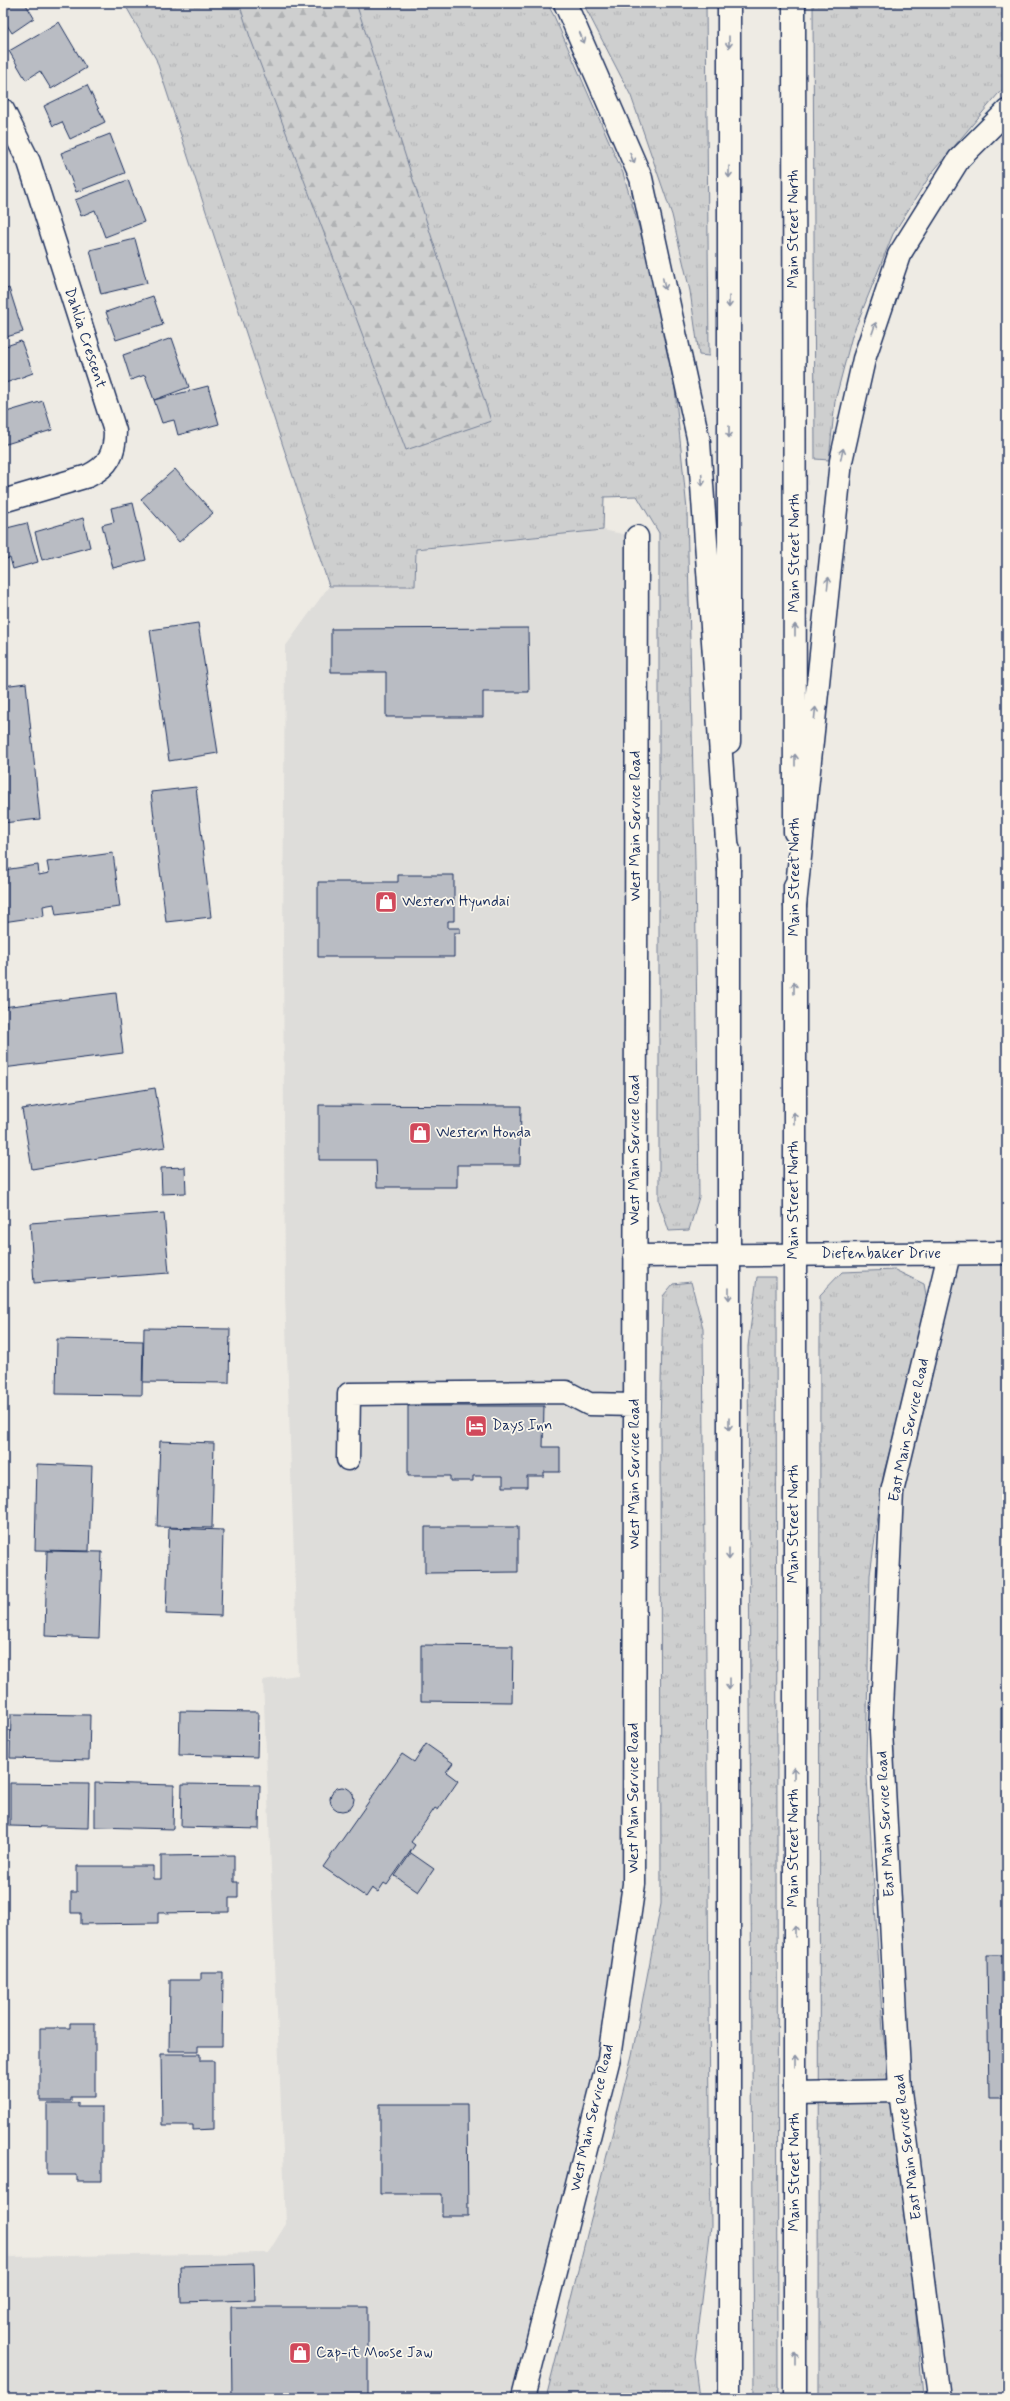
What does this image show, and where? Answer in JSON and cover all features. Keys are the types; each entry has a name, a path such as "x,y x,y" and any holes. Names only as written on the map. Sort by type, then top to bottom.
{"main road":[{"path":"565,3 641,178 699,442 729,869"},
{"path":"729,3 729,2398"},
{"name":"Main Street North","path":"794,3 795,905 793,1255 795,2398"},
{"name":"Dahlia Crescent","path":"3,110 29,162 115,431 115,446 111,458 101,470 88,476 3,501"},
{"path":"795,905 841,461 864,359 899,255 959,159 1007,111"},
{"name":"West Main Service Road","path":"523,2398 609,2058 634,1884 637,537"},
{"name":"Diefenbaker Drive","path":"635,1256 1007,1253"},
{"name":"East Main Service Road","path":"939,2398 900,2091 881,1731 892,1492 949,1254"},
{"path":"348,1459 349,1394 566,1392 589,1404 635,1405"},
{"path":"795,2093 900,2091"}],"shaded area":[{"path":"603,530 637,537 634,1884 609,2058 523,2398 3,2398 3,2257 268,2253 286,2224 263,1680 298,1675 285,1295 283,943 285,647 329,586 415,586 416,549"},
{"path":"1007,1253 1007,2398 936,2398 881,1731 892,1492 949,1254"}],"green space":[{"path":"124,3 547,3 554,16 623,173 650,265 675,389 687,510 695,863 699,1197 689,1230 669,1231 659,1201 659,533 637,496 604,497 603,530 416,549 415,586 329,586 156,59"},
{"path":"239,3 356,3 491,421 406,450 250,37"},
{"path":"583,3 706,3 709,356 699,355 690,291 672,215 631,96"},
{"path":"813,3 1007,3 1007,86 998,94 931,174 893,234 852,336 835,401 829,460 815,459"},
{"path":"895,1270 924,1284 929,1310 884,1472 870,1575 866,1761 883,2032 907,2211 923,2398 819,2398 820,1295 842,1272"},
{"path":"757,1277 776,1277 778,2398 754,2398 748,1346"},
{"path":"691,1282 703,1328 711,2226 695,2359 700,2398 546,2398 632,2055 661,1904 660,1428 663,1296 673,1284"}],"building":[{"path":"3,3 25,3 34,18 12,33 3,19"},
{"path":"59,22 86,68 51,89 40,71 26,80 9,51"},
{"path":"87,85 105,122 70,139 62,122 53,126 44,106"},
{"path":"110,134 125,173 76,192 61,153"},
{"path":"128,180 144,222 105,237 95,210 81,216 75,200"},
{"path":"135,239 147,283 101,294 90,250"},
{"path":"9,288 23,332 3,338 3,290"},
{"path":"153,296 163,325 116,340 106,312"},
{"path":"172,338 189,387 154,400 145,375 131,380 123,355"},
{"path":"21,341 33,373 3,384 3,347"},
{"path":"208,386 219,424 178,435 174,420 162,423 154,400"},
{"path":"43,401 52,430 3,445 3,413"},
{"path":"175,469 213,513 179,542 141,499"},
{"path":"133,503 146,560 113,568 102,525 114,522 111,508"},
{"path":"83,518 90,547 42,560 35,532"},
{"path":"27,523 38,562 13,569 10,558 3,560 3,529"},
{"path":"198,623 218,753 169,761 150,630"},
{"path":"528,628 529,692 483,692 483,717 386,717 386,672 331,672 331,629"},
{"path":"26,683 40,819 3,823 3,686"},
{"path":"196,787 211,917 166,922 151,792"},
{"path":"113,853 120,907 56,915 54,904 43,906 44,916 3,922 3,870 38,865 39,875 49,873 47,862"},
{"name":"Western Hyundai","path":"398,875 454,875 454,921 448,921 448,928 460,928 460,933 454,933 454,957 318,957 318,882 398,882"},
{"path":"116,993 123,1053 3,1068 3,1007"},
{"path":"155,1088 165,1147 32,1169 22,1109"},
{"name":"Western Honda","path":"319,1105 521,1106 520,1165 457,1165 457,1187 377,1187 376,1160 319,1160"},
{"path":"185,1167 186,1193 162,1194 161,1168"},
{"path":"164,1213 169,1273 34,1283 30,1223"},
{"path":"144,1328 230,1329 229,1383 143,1382"},
{"path":"57,1339 143,1341 142,1395 56,1394"},
{"name":"Days Inn","path":"408,1406 544,1406 543,1447 560,1447 560,1472 544,1472 544,1476 527,1476 527,1487 503,1487 503,1476 473,1476 473,1481 450,1481 450,1476 408,1476"},
{"path":"160,1441 214,1443 212,1528 157,1527"},
{"path":"37,1464 92,1466 89,1551 35,1550"},
{"path":"425,1527 518,1527 518,1572 425,1573"},
{"path":"169,1528 223,1530 221,1616 166,1614"},
{"path":"47,1551 102,1552 99,1638 45,1636"},
{"path":"421,1645 513,1646 512,1702 421,1701"},
{"path":"1001,1708 1007,1708 1007,1730 1001,1729"},
{"path":"180,1711 258,1712 257,1757 179,1755"},
{"path":"11,1714 90,1715 89,1760 10,1758"},
{"path":"426,1744 453,1763 446,1772 458,1781 438,1810 435,1808 411,1842 415,1845 387,1885 384,1883 378,1892 372,1888 366,1897 323,1867 402,1754 414,1762"},
{"path":"10,1783 89,1784 88,1828 10,1826"},
{"path":"95,1783 174,1785 173,1829 95,1827"},
{"path":"182,1784 260,1785 259,1829 181,1827"},
{"path":"342,1787 351,1790 354,1799 351,1808 342,1811 333,1808 330,1799 333,1790"},
{"path":"411,1853 434,1869 418,1892 395,1876"},
{"path":"234,1855 234,1882 238,1882 238,1898 229,1898 229,1912 158,1913 158,1923 81,1924 81,1913 71,1913 71,1892 77,1892 77,1866 153,1866 153,1879 161,1879 161,1856"},
{"path":"987,1955 1007,1955 1007,2098 989,2098"},
{"path":"201,1973 223,1973 222,2046 198,2046 198,2051 169,2051 170,1980 201,1980"},
{"path":"70,2023 95,2023 95,2097 71,2097 71,2101 40,2101 40,2028 70,2028"},
{"path":"161,2054 200,2054 200,2061 214,2061 214,2129 193,2130 193,2125 162,2125"},
{"path":"47,2103 78,2103 78,2107 102,2107 102,2181 77,2181 77,2175 47,2175"},
{"path":"380,2104 467,2104 468,2216 442,2216 442,2194 380,2194"},
{"path":"254,2264 255,2300 181,2302 180,2266"},
{"name":"Cap-it Moose Jaw","path":"231,2307 368,2307 368,2398 232,2398"}],"place":[{"name":"Western Hyundai","path":"386,902"},
{"name":"Western Honda","path":"420,1133"},
{"name":"Days Inn","path":"476,1426"},
{"name":"Cap-it Moose Jaw","path":"300,2353"}]}
